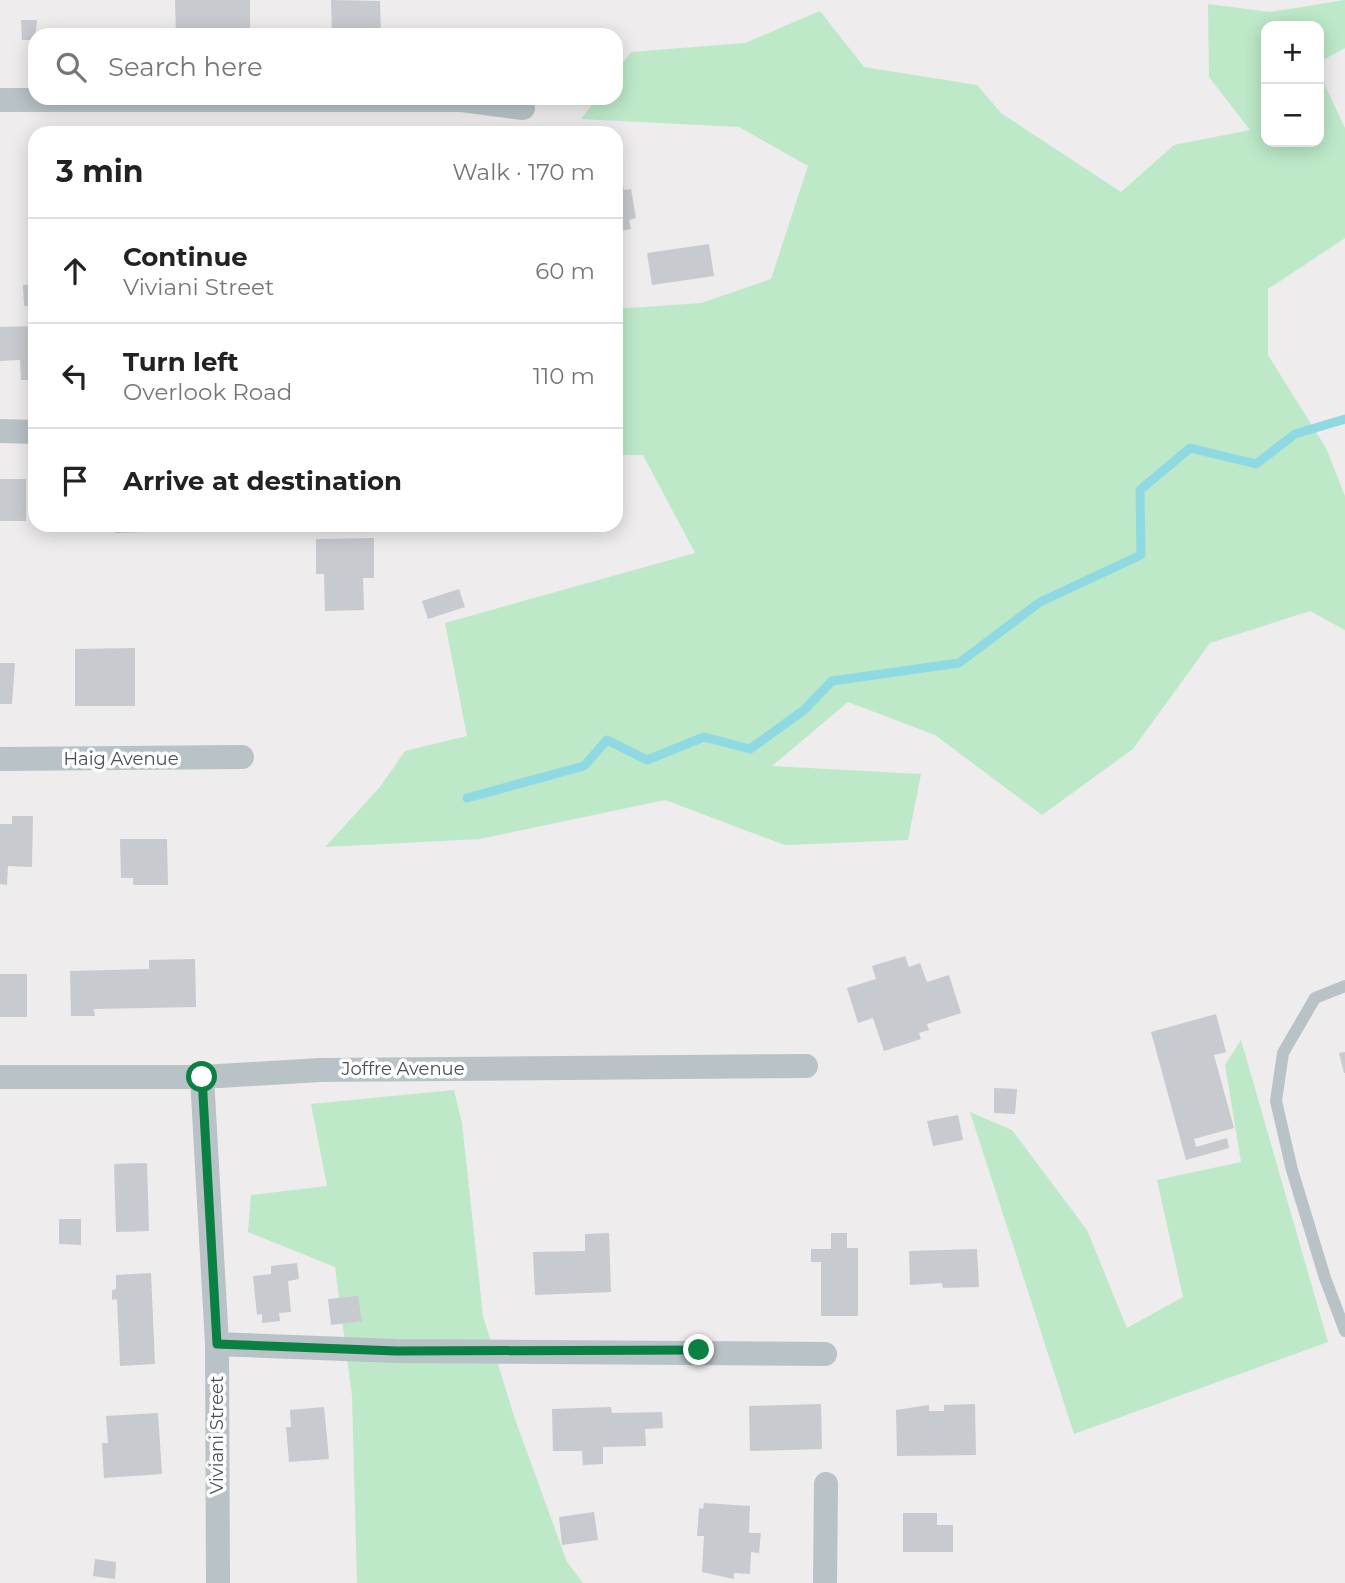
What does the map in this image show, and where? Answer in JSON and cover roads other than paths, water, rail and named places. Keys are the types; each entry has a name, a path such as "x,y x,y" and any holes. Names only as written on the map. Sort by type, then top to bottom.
{"street":[{"path":"0,100 28,100"},
{"path":"500,105 523,108"},
{"path":"0,431 28,432"},
{"name":"Haig Avenue","path":"0,759 242,757"},
{"name":"Joffre Avenue","path":"0,1077 202,1077 320,1070 806,1066"},
{"name":"Viviani Street","path":"202,1077 217,1344 218,1583"},
{"path":"217,1344 396,1351 825,1353"},
{"path":"825,1583 826,1484"}],"lane":[{"path":"1345,986 1315,998 1283,1053 1276,1101 1292,1170 1325,1278 1345,1331"}],"waterway":[{"path":"467,798 584,766 607,740 647,760 704,737 750,749 804,710 832,681 959,663 1040,602 1141,555 1140,490 1190,448 1256,464 1295,434 1345,419"}]}
